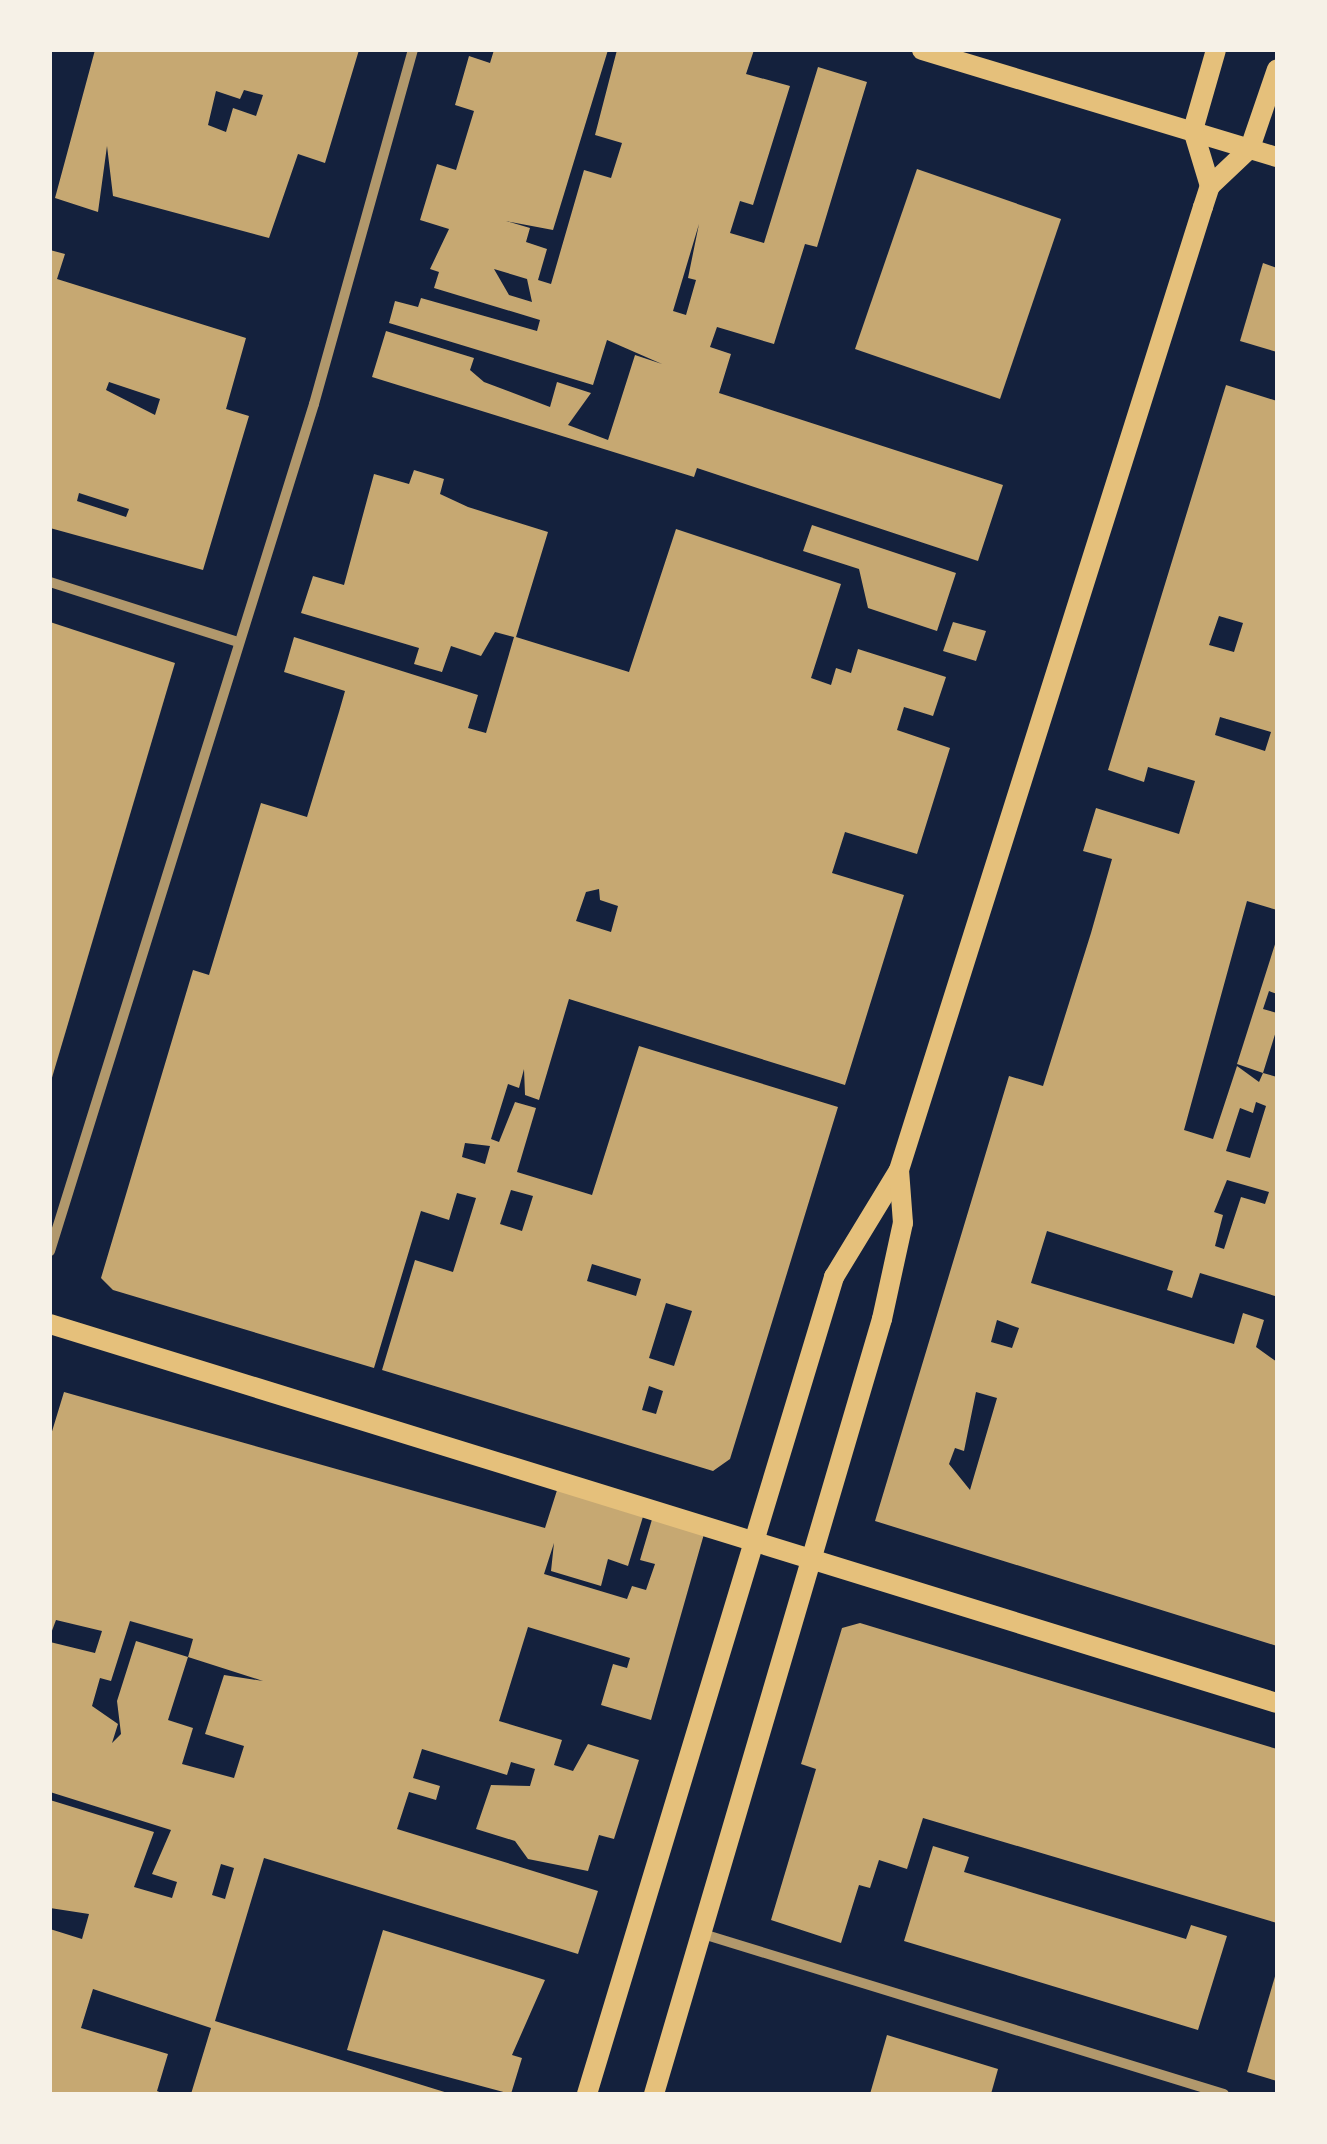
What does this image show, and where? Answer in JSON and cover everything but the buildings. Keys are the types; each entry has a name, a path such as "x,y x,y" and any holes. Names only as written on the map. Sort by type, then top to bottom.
{"main road":[{"path":"922,50 1277,157"},
{"path":"1210,186 1193,130 1216,50"},
{"path":"587,2094 834,1277 899,1170 1210,186 1250,148 1277,69"},
{"path":"654,2094 817,1562 896,1262 899,1170"},
{"path":"50,1324 1277,1704"}],"street":[{"path":"50,1252 236,640 314,404 413,50"},
{"path":"50,582 236,640"},
{"path":"703,1934 1224,2094"}]}
